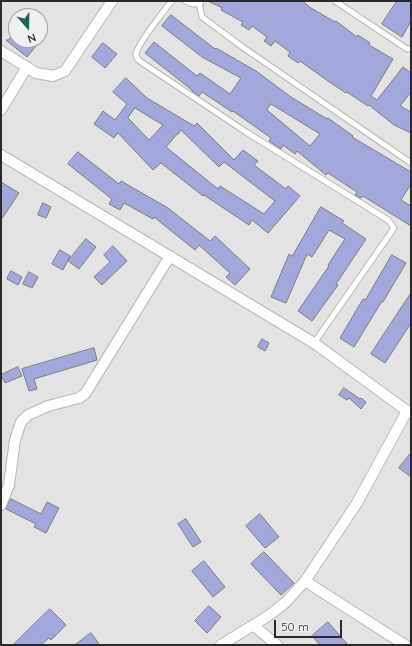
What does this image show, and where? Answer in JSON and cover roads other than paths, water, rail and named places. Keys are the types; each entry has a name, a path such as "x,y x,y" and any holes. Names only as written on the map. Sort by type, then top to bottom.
{"street":[{"path":"1,51 36,73 53,76 65,71 112,1"},
{"path":"1,110 27,67"},
{"path":"1,155 314,343 409,412 357,503 305,581 286,602 268,616 221,645"},
{"path":"1,504 9,485 15,440 21,422 28,415 48,406 79,398 85,394 170,256"},
{"path":"305,581 405,645"},
{"path":"253,626 277,645"}],"lane":[{"path":"172,1 140,44 136,54 137,58 246,132 388,220 394,228 314,343"},
{"path":"186,1 192,5 200,2 202,17 241,46 411,163"},
{"path":"335,1 407,49 411,49"}]}
